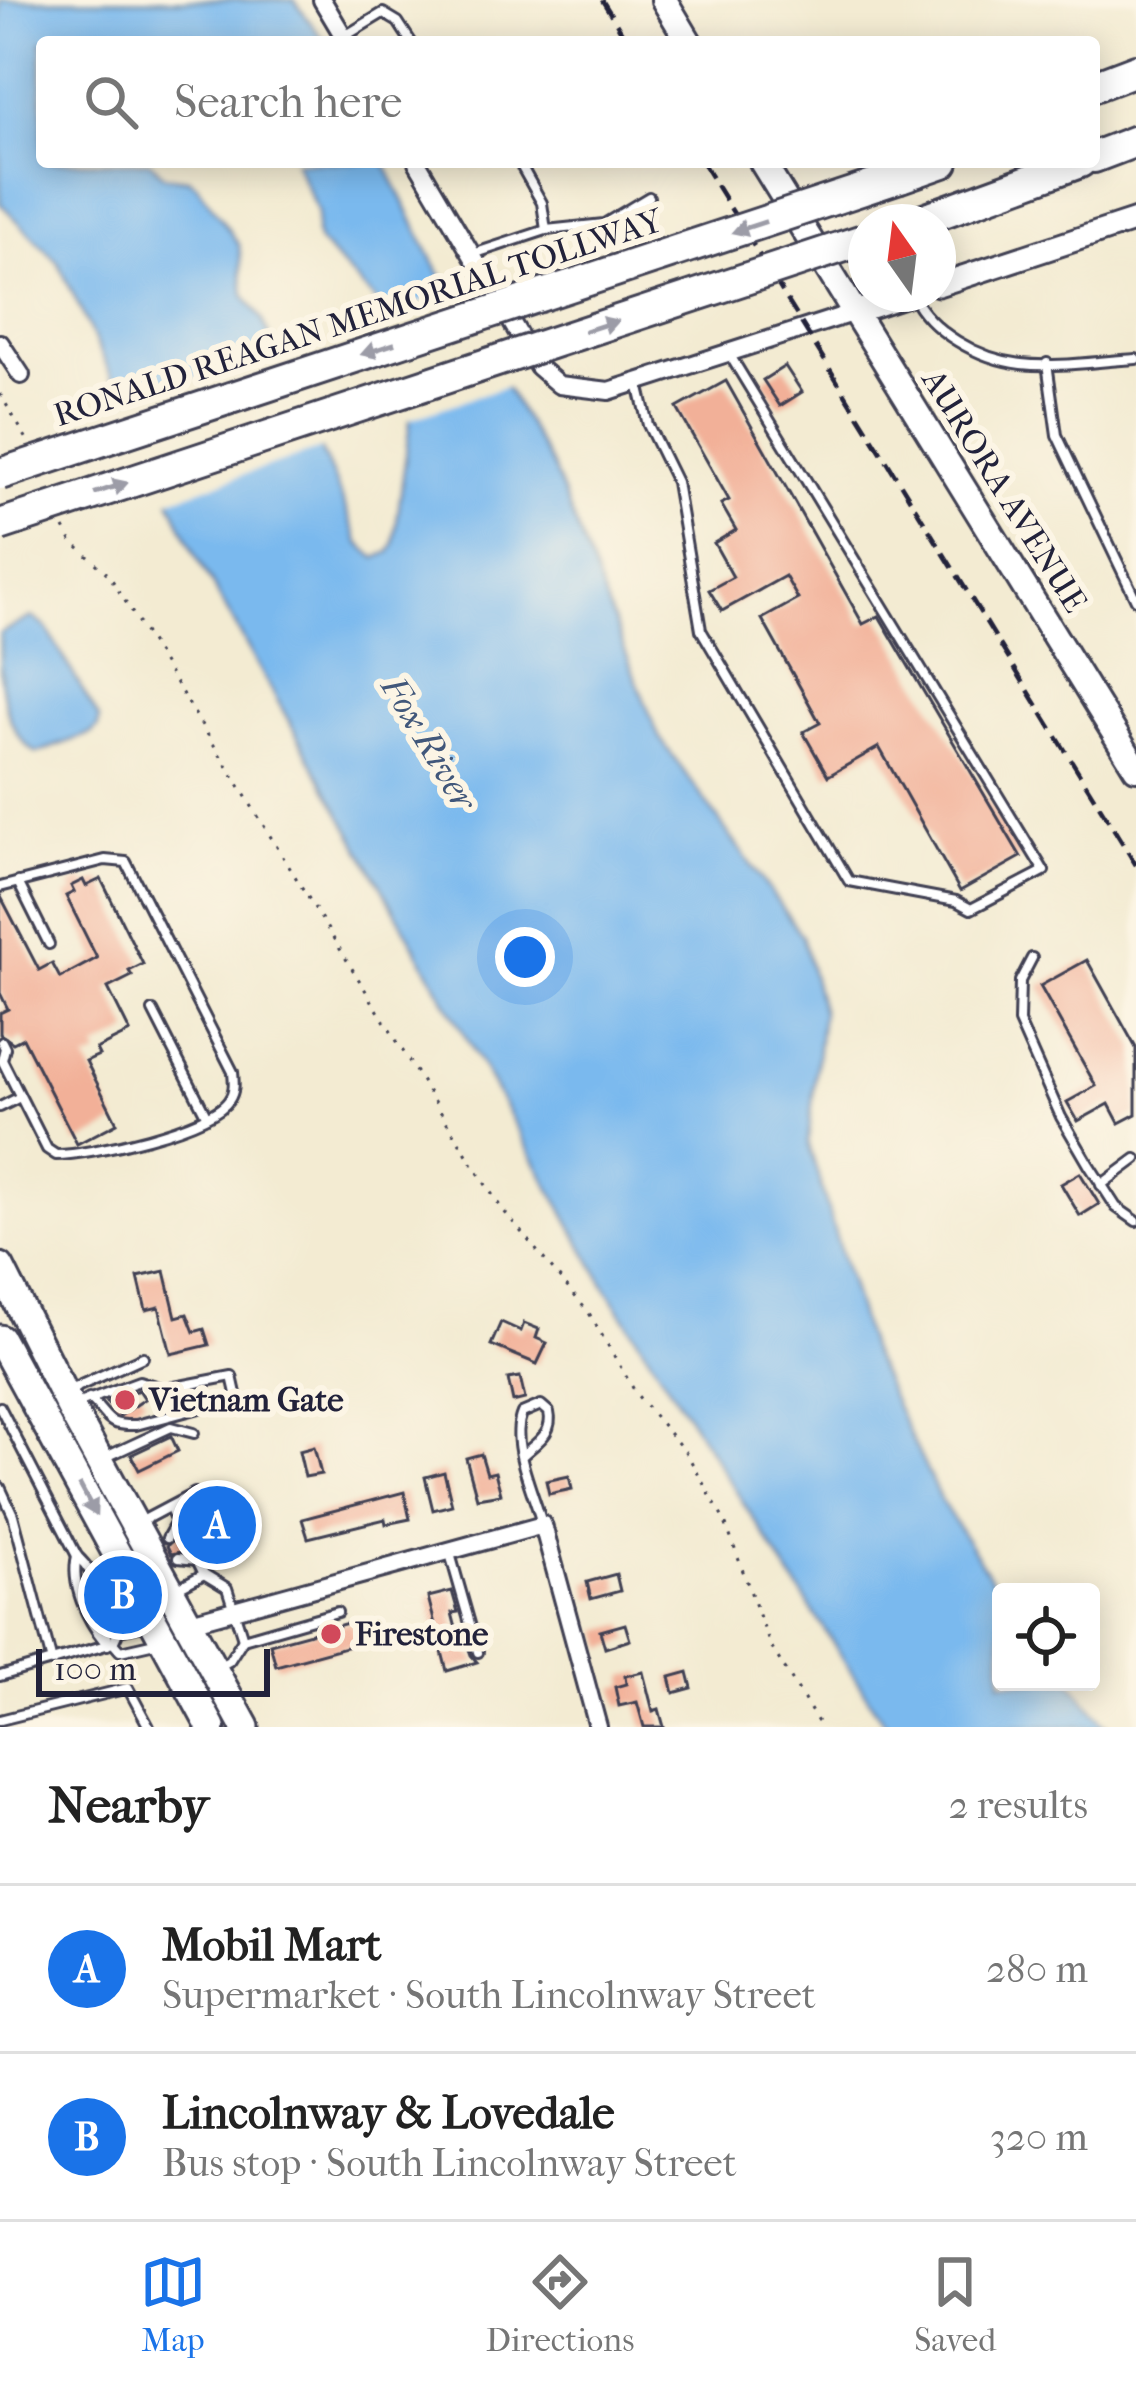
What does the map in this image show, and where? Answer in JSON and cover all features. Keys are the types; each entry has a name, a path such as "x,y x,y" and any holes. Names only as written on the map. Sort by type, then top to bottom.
{"highway":[{"path":"1100,84 1136,70"},
{"path":"1100,105 1136,92"},
{"path":"1100,155 1136,141"},
{"name":"RONALD REAGAN MEMORIAL TOLLWAY","path":"0,474 926,168"},
{"path":"956,208 1064,168"},
{"path":"0,525 848,244"}],"main road":[{"path":"664,0 685,36"},
{"name":"AURORA AVENUE","path":"765,168 848,299"},
{"name":"AURORA AVENUE","path":"856,312 1136,769"},
{"path":"0,1267 245,1727"},
{"path":"0,1339 211,1727"}],"street":[{"path":"322,0 343,36"},
{"path":"421,168 538,367 559,385 609,391 856,312"},
{"path":"956,279 1136,220"},
{"path":"0,343 21,375"},
{"path":"160,1632 543,1525 598,1727"}],"lane":[{"path":"351,36 383,13 398,22 407,36"},
{"path":"522,168 542,203 546,230"},
{"path":"472,254 546,230 604,224 649,197"},
{"path":"922,312 928,321 964,344 1019,364 1136,359"},
{"path":"637,381 647,425 676,482 701,630 849,881 956,901 971,909 1044,871 728,352"},
{"path":"1047,363 1057,435 1136,600"},
{"path":"0,887 105,860 126,862 233,1072 232,1096 225,1106 175,1131 56,1155 46,1149 1,1061 2,1042"},
{"path":"18,882 49,944"},
{"path":"1032,958 1020,980 1019,1022 1061,1117 1116,1207 1136,1221"},
{"path":"153,1011 206,1115"},
{"path":"0,1107 20,1097"},
{"path":"1101,1184 1136,1159"},
{"path":"74,1399 110,1370 142,1357"},
{"path":"232,1376 237,1398 118,1426 74,1399 140,1381 164,1389 232,1376"},
{"path":"523,1455 550,1426 549,1412 541,1405 528,1408 519,1418 517,1431 523,1455 543,1525"},
{"path":"0,1407 77,1556 88,1566 108,1617 110,1644"},
{"path":"100,1460 171,1427 194,1433"},
{"path":"2,1444 15,1436"},
{"path":"0,1487 13,1515 52,1662"},
{"path":"135,1525 195,1493"},
{"path":"169,1507 178,1526"},
{"path":"167,1538 178,1526 193,1524"},
{"path":"197,1560 203,1544"},
{"path":"192,1550 205,1574 227,1588 243,1639"},
{"path":"449,1550 478,1652"},
{"path":"0,1676 110,1644 119,1630 146,1624 160,1632 156,1642 120,1651 110,1644 89,1623 74,1570 77,1556"},
{"path":"178,1558 197,1560"},
{"path":"172,1591 205,1574"},
{"path":"213,1669 229,1660 243,1639 337,1612"},
{"path":"0,1720 128,1688 149,1727"}],"path":[{"path":"0,394 31,450"},
{"path":"61,522 71,541 109,575 502,1209 589,1313 637,1395 688,1454 724,1522 770,1645 821,1727"}],"water":[{"name":"Fox River","path":"0,0 294,0 321,36 36,36 36,168 156,168 163,176 197,185 239,245 244,295 261,318 359,543 376,558 390,552 394,544 410,423 404,375 379,304 319,242 318,212 298,168 387,168 434,263 553,468 659,737 802,936 822,1012 808,1142 869,1349 940,1499 994,1583 992,1691 1078,1691 1108,1727 887,1727 609,1293 196,555 58,262 0,203"},
{"path":"32,617 46,627 99,719 92,733 37,753 9,716 1,667 0,633"}],"pier":[{"path":"456,289 511,385 404,421 398,376 378,315"},
{"path":"281,348 326,447 163,502 115,403"}],"building":[{"path":"785,366 802,392 780,406 763,380"},
{"path":"726,381 863,624 879,616 1021,857 960,891 879,747 828,776 803,732 820,723 762,619 798,599 785,576 722,611 709,590 733,577 714,543 736,530 721,504 729,500 677,408"},
{"path":"101,879 143,964 129,971 132,976 108,988 130,1032 96,1049 99,1055 86,1061 117,1123 77,1144 23,1038 13,1043 0,1034 0,1013 8,1009 0,993 0,895 39,970 52,963 60,978 97,958 66,896 74,892 71,886 83,880 86,886"},
{"path":"1087,960 1136,1048 1136,1114 1119,1123 1109,1104 1078,1121 1067,1102 1096,1086 1040,986"},
{"path":"1080,1173 1099,1204 1080,1216 1061,1184"},
{"path":"165,1271 176,1317 187,1314 194,1332 204,1329 209,1345 171,1354 159,1307 146,1310 138,1277"},
{"path":"501,1322 521,1331 524,1323 539,1329 536,1338 547,1343 537,1364 491,1345"},
{"path":"520,1377 525,1399 513,1402 508,1379"},
{"name":"Vietnam Gate","path":"139,1390 145,1399 120,1416 106,1402"},
{"path":"171,1436 178,1451 139,1470 131,1455"},
{"path":"314,1447 321,1474 305,1477 299,1451"},
{"path":"481,1454 487,1474 495,1472 501,1494 477,1498 466,1458"},
{"path":"444,1472 452,1505 433,1510 425,1477"},
{"path":"569,1476 572,1489 549,1494 546,1481"},
{"path":"404,1492 410,1519 386,1524 385,1519 308,1538 302,1519"},
{"path":"221,1507 239,1542 221,1552 214,1538 203,1536 192,1550 171,1554 167,1546 181,1531 197,1531 200,1518"},
{"path":"616,1574 620,1591 591,1599 587,1582"},
{"path":"452,1591 459,1640 465,1638 477,1662 447,1671 428,1597"},
{"name":"Firestone","path":"351,1622 357,1644 276,1666 270,1644"},
{"path":"625,1624 630,1640 605,1648 600,1631"},
{"path":"643,1672 653,1711 659,1709 664,1727 644,1727 637,1702 619,1706 615,1687 626,1684 625,1676"},
{"path":"688,1672 692,1688 674,1693 670,1677"}],"railway":[{"path":"602,0 624,36"},
{"path":"706,168 1136,865"}],"place":[{"name":"Vietnam Gate","path":"125,1400"},
{"name":"Mobil Mart","path":"217,1525"},
{"name":"Lincolnway & Lovedale","path":"123,1595"},
{"name":"Firestone","path":"331,1634"}]}
